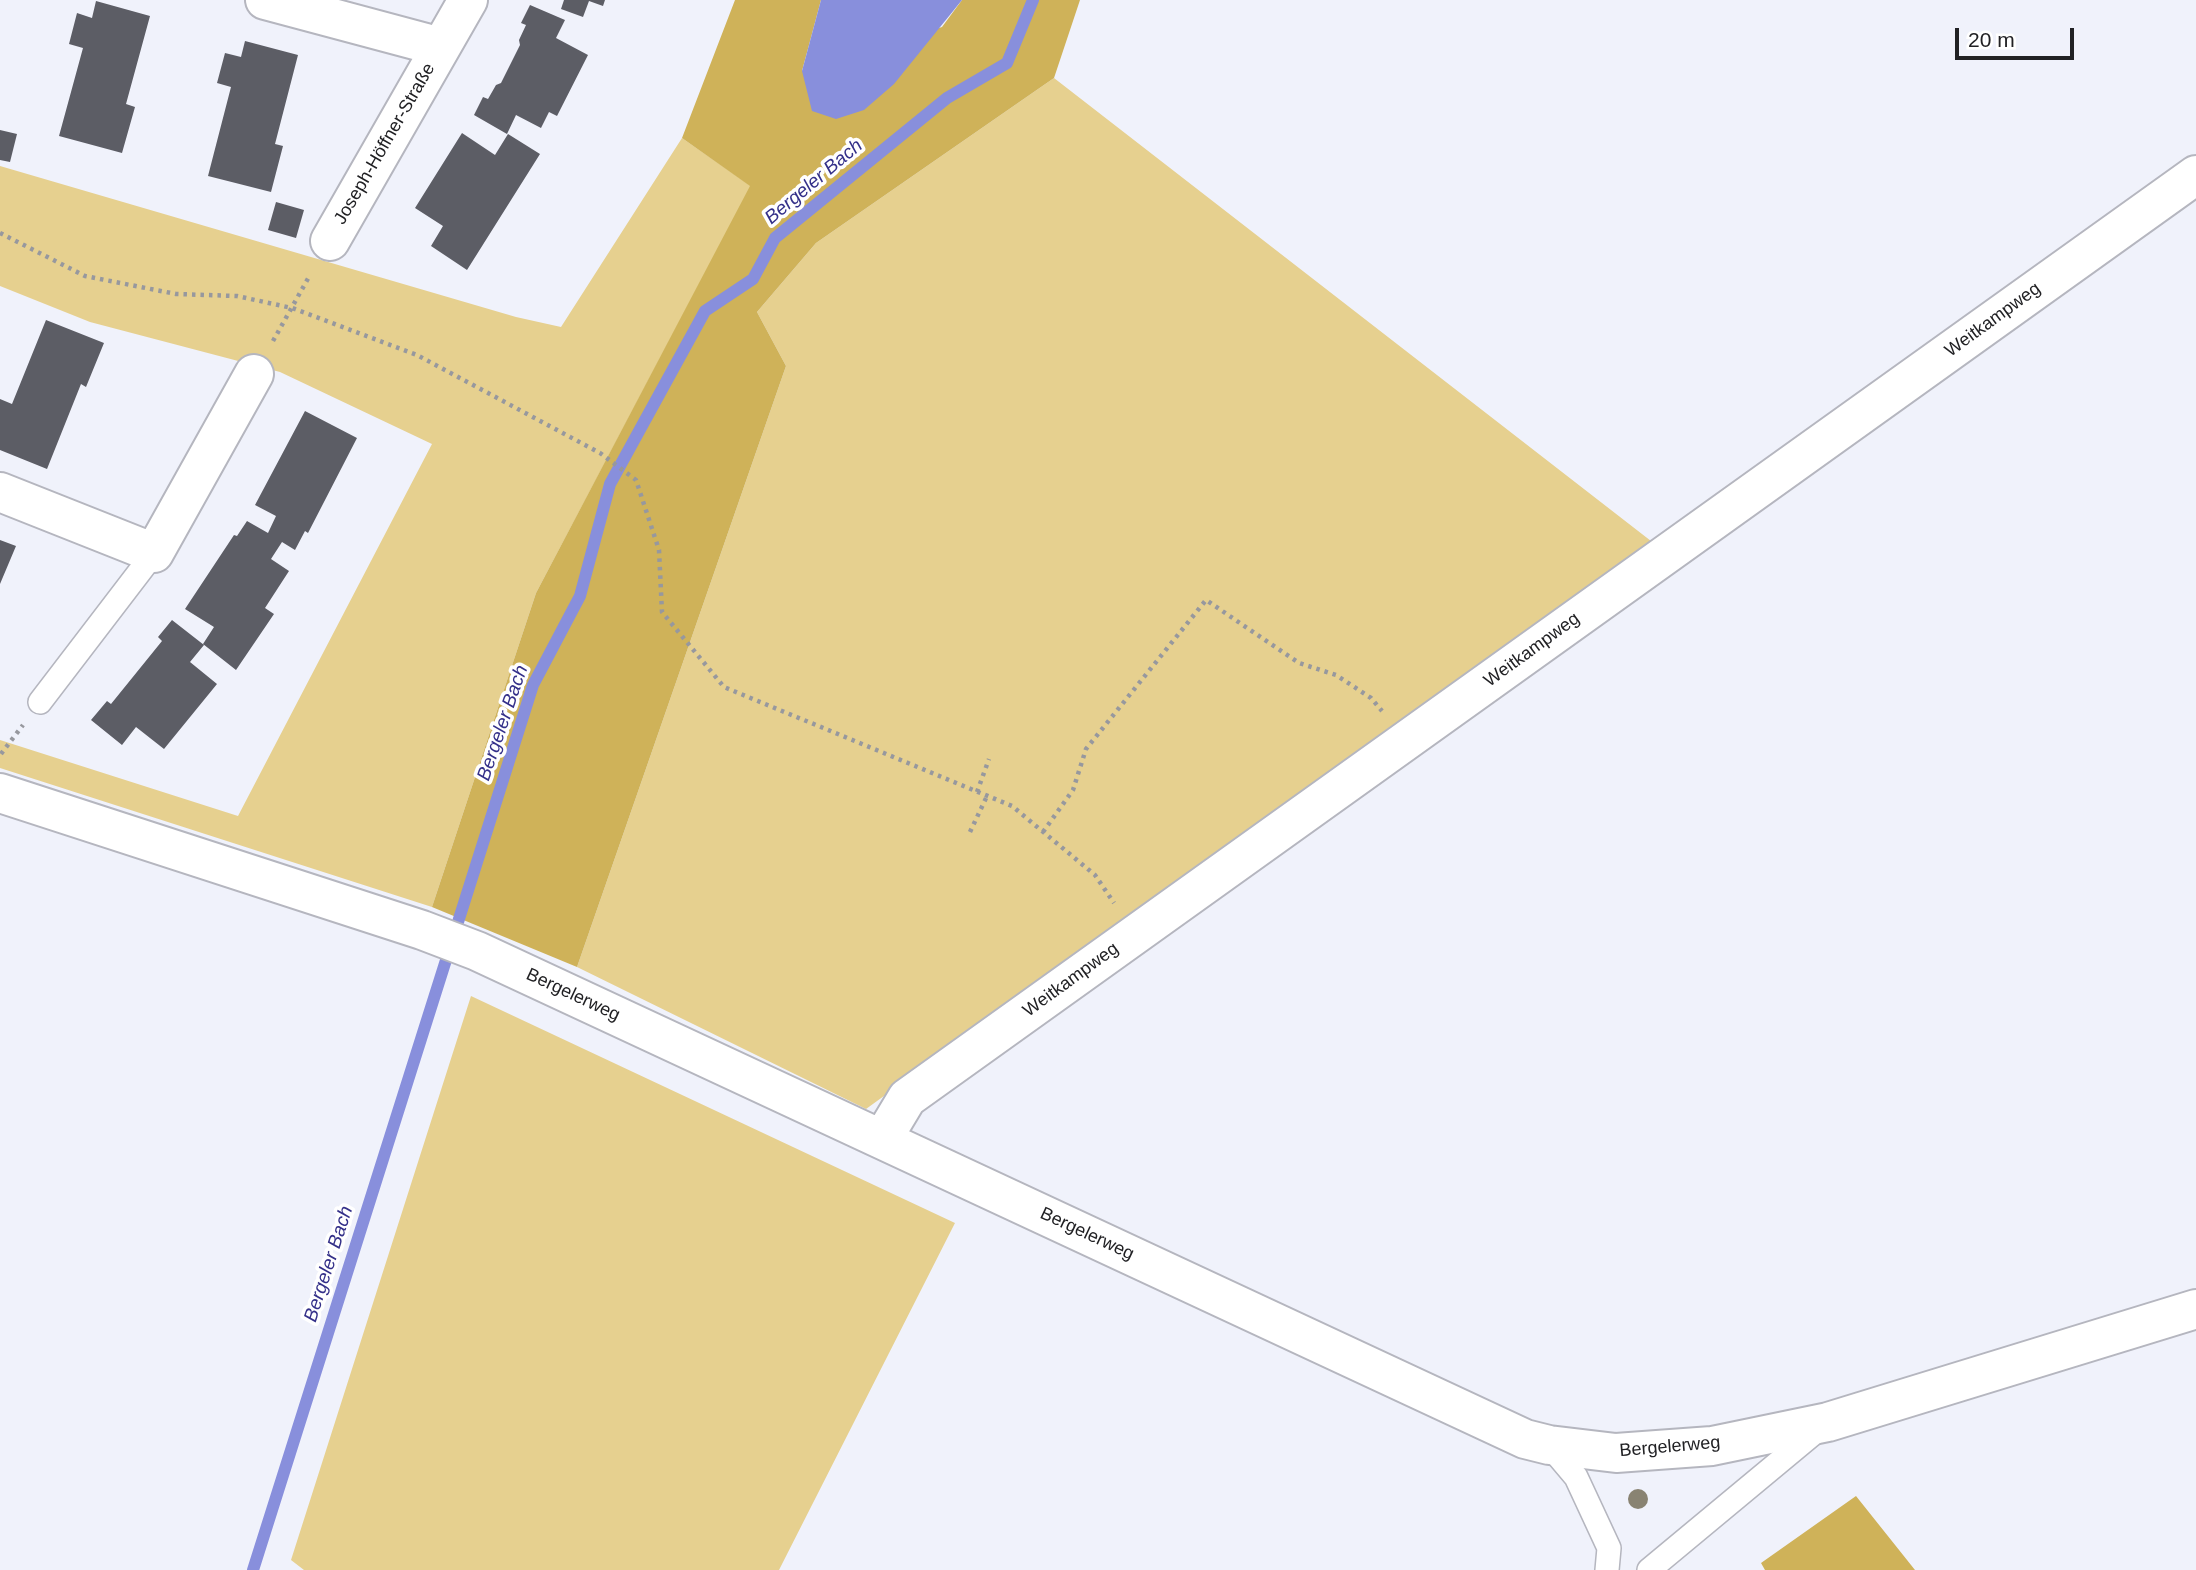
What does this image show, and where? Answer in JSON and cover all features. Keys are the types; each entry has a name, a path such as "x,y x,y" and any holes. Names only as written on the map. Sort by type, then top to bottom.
{"street":[{"name":"Joseph-Höffner-Straße","path":"265,0 441,47"},
{"name":"Joseph-Höffner-Straße","path":"330,241 468,0"},
{"name":"Weitkampweg","path":"883,1138 907,1098 2196,175"},
{"path":"0,492 154,553 254,374"},
{"name":"Bergelerweg","path":"0,793 422,930 477,951 1525,1439 1549,1445 1616,1453 1712,1446 1828,1422 2196,1309"}],"lane":[{"path":"40,702 154,553"},
{"path":"1649,1570 1828,1422"},
{"path":"1549,1445 1576,1477 1609,1548 1607,1570"}],"path":[{"path":"0,233 85,276 176,294 237,296 292,308 417,355 600,453 636,480 660,550 662,612 724,687 1012,806 1095,875 1135,934"},
{"path":"254,374 330,241"},
{"path":"1043,832 1073,790 1086,749 1206,600 1299,663 1336,675 1371,698 1408,739"},
{"path":"976,792 989,758"},
{"path":"970,832 988,796"}],"shaded area":[{"path":"735,0 821,0 802,71 942,27 962,0 1080,0 1054,78 816,243 757,312 786,366 577,967 432,907 536,593 750,186 682,138"},
{"path":"1054,78 1651,541 866,1109 577,967 786,366 757,312 816,243"},
{"path":"682,138 751,186 536,593 432,907 0,768 0,740 238,816 432,444 280,372 90,322 0,286 0,166 516,317 561,327"},
{"path":"471,996 955,1223 779,1570 304,1570 291,1560"},
{"path":"1856,1496 1915,1570 1765,1570 1761,1563"}],"water":[{"path":"821,0 962,0 894,84 864,110 836,119 812,111 802,71"}],"building":[{"path":"564,0 605,0 603,6 589,1 583,17 561,9"},
{"path":"96,1 150,16 126,104 135,107 122,153 59,136 83,48 69,44 77,13 92,18"},
{"path":"530,5 565,20 556,38 588,55 557,116 549,112 541,128 516,115 507,134 474,115 483,97 488,99 496,85 501,83 520,45 519,40 526,25 521,23"},
{"path":"245,41 298,55 275,144 283,146 271,192 208,176 231,87 217,83 225,53 241,57"},
{"path":"0,130 17,134 10,162 0,160"},
{"path":"462,133 495,155 508,134 540,154 467,270 431,246 443,226 415,208"},
{"path":"276,202 304,210 296,238 268,230"},
{"path":"46,320 104,343 86,387 81,384 47,469 0,450 0,399 12,404"},
{"path":"305,411 357,438 308,533 305,531 295,550 282,542 271,559 289,571 265,608 274,614 236,670 203,644 214,627 185,609 234,535 237,536 247,521 268,533 276,516 255,505"},
{"path":"0,540 16,546 0,584"},
{"path":"172,620 204,645 190,662 217,684 164,749 136,727 122,745 91,720 107,701 111,704 162,641 158,637"}],"waterway":[{"name":"Bergeler Bach","path":"253,1570 533,685 580,596 610,484 705,311 753,279 775,238 947,98 1007,63 1033,0"}]}
